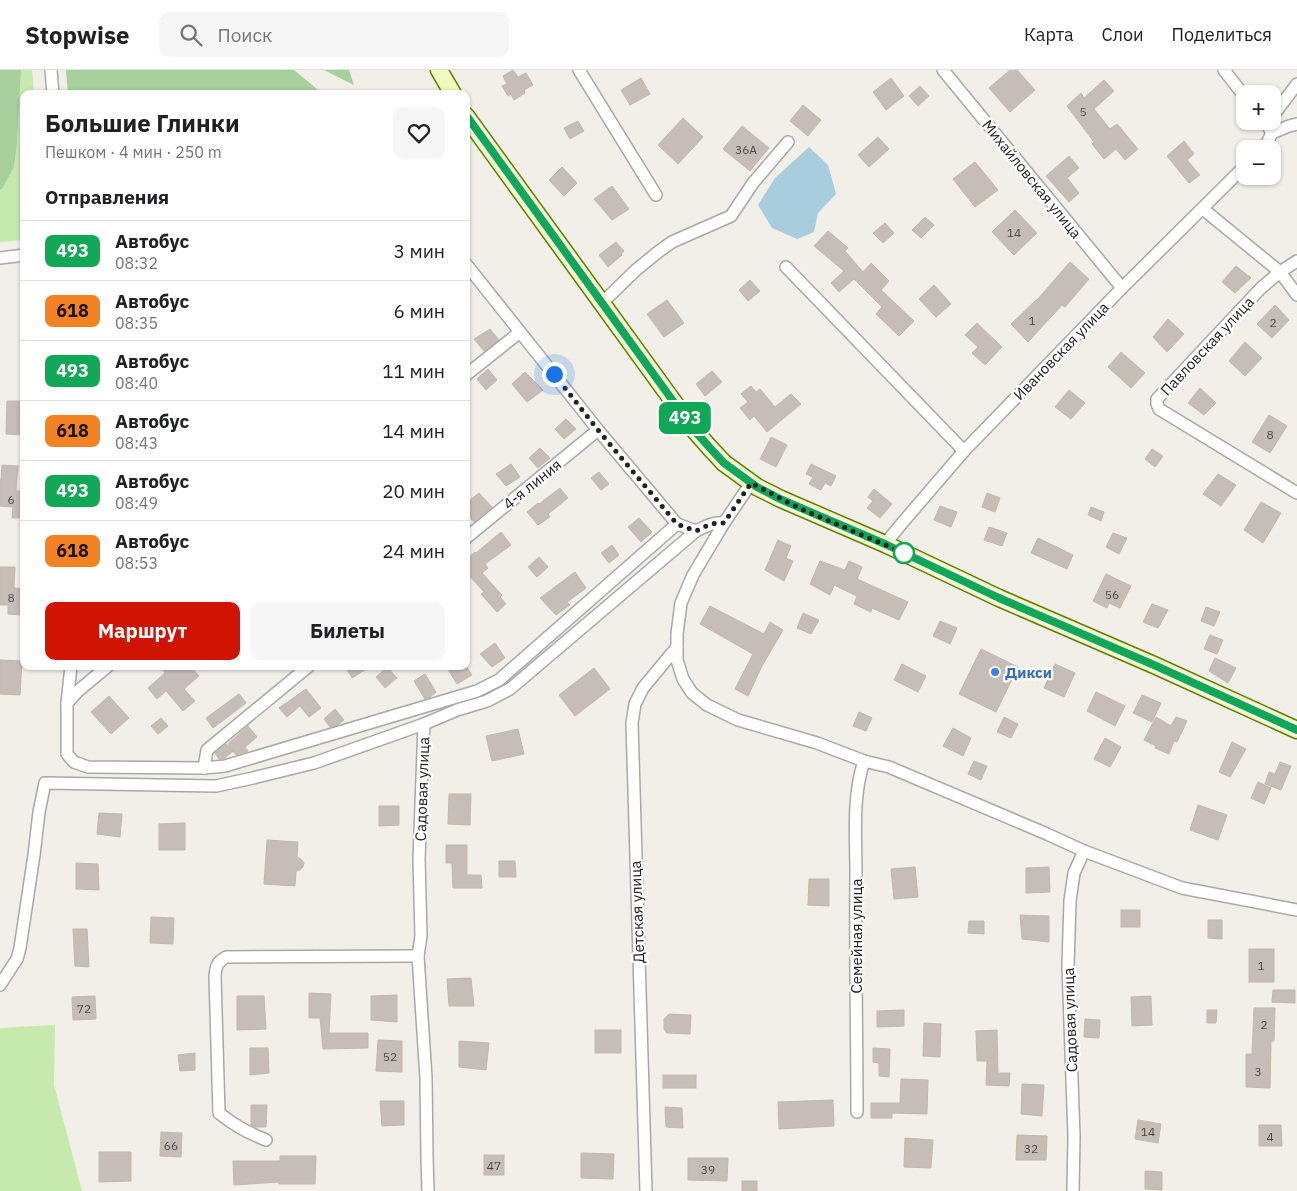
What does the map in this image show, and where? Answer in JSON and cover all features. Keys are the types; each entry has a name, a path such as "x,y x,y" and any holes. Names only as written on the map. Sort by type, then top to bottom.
{"main road":[{"path":"439,70 450,90"},
{"path":"470,122 686,418 724,463 751,483 799,508 885,544 999,598 1154,665 1297,730"}],"street":[{"path":"51,70 53,90"},
{"path":"579,70 656,195"},
{"name":"Михайловская улица","path":"943,70 1122,288"},
{"path":"1224,70 1236,85"},
{"path":"1281,106 1297,84"},
{"path":"1281,125 1289,126 1297,124"},
{"path":"602,303 636,270 672,242 731,216 753,183 788,142"},
{"name":"Ивановская улица","path":"885,544 964,451 1122,288 1236,175"},
{"path":"1203,209 1280,272 1297,295"},
{"path":"0,258 20,256"},
{"name":"Павловская улица","path":"1297,261 1261,288 1157,399 1159,409 1297,492"},
{"path":"786,267 964,451"},
{"path":"470,269 598,430 677,524 696,531"},
{"path":"470,373 520,332"},
{"name":"4-я линия","path":"470,535 598,430"},
{"path":"751,483 724,523 693,575 681,604 677,634 677,660 683,678 692,692 707,705 738,720 817,743 864,761 889,767 1084,851 1182,888 1297,910"},
{"name":"Садовая улица","path":"428,1191 426,1078 418,956 421,936 419,859 424,724 456,710 487,701 510,689 696,531 710,523 724,523"},
{"path":"71,670 67,703 67,754 74,762 88,767 204,768 225,766 476,691 499,680 677,524"},
{"name":"Детская улица","path":"646,1191 632,723 635,704 643,688 677,647"},
{"path":"67,703 103,670"},
{"path":"204,768 206,750 304,670"},
{"path":"0,985 20,948 39,812 45,783 216,786 314,763 424,724"},
{"name":"Семейная улица","path":"857,1112 856,820 860,774 864,761"},
{"name":"Садовая улица","path":"1073,1191 1074,1136 1068,966 1070,901 1074,873 1084,851"},
{"path":"266,1140 233,1125 219,1113 215,976 216,966 219,961 226,957 418,956"}],"green space":[{"path":"0,70 21,70 14,167 0,190"},
{"path":"21,70 32,70 34,90 20,90 20,240 0,242 0,190 14,167"},
{"path":"66,70 294,70 318,90 68,90"},
{"path":"324,70 349,70 354,85"},
{"path":"55,1025 54,1085 82,1191 0,1191 0,1028"}],"water":[{"path":"809,147 828,165 836,194 818,213 814,232 797,239 772,228 758,205 775,178"}],"building":[{"path":"513,70 518,77 526,73 533,85 524,90 525,93 514,100 511,94 508,96 502,86 507,84 503,76"},
{"path":"1010,70 1017,70 1035,90 1010,112 989,88"},
{"path":"641,78 650,94 630,105 621,90"},
{"path":"891,78 904,96 886,110 873,92"},
{"path":"1104,80 1114,91 1094,109 1110,129 1117,124 1138,149 1125,160 1116,149 1104,159 1092,144 1094,142 1067,106 1081,93 1084,98"},
{"path":"920,86 929,96 918,106 909,96"},
{"path":"803,105 821,120 808,136 790,121"},
{"path":"683,118 703,137 678,164 658,145"},
{"path":"578,121 584,131 570,139 564,128"},
{"path":"742,126 769,148 750,171 723,149"},
{"path":"878,137 889,149 869,167 858,155"},
{"path":"1184,141 1194,154 1187,160 1200,175 1189,183 1167,156"},
{"path":"1069,156 1079,168 1067,178 1079,193 1069,202 1046,176"},
{"path":"975,162 998,190 975,207 953,179"},
{"path":"562,167 577,183 564,196 549,180"},
{"path":"612,186 629,209 612,220 594,199"},
{"path":"1015,210 1037,233 1014,255 992,232"},
{"path":"925,217 934,225 921,238 912,230"},
{"path":"885,223 894,233 883,243 873,233"},
{"path":"828,231 848,248 845,251 863,272 871,263 889,281 881,290 914,321 899,336 876,314 882,307 854,279 839,292 831,283 844,271 814,246"},
{"path":"616,242 624,251 608,267 599,255"},
{"path":"1070,262 1089,279 1065,307 1062,305 1028,342 1011,324 1037,300"},
{"path":"1236,266 1251,278 1235,293 1222,282"},
{"path":"750,280 760,291 748,301 739,290"},
{"path":"934,285 951,304 936,317 919,299"},
{"path":"667,300 684,323 664,337 647,314"},
{"path":"1275,305 1289,320 1272,338 1257,324"},
{"path":"1168,319 1184,334 1167,352 1153,337"},
{"path":"977,323 1002,347 985,365 972,353 978,347 965,335"},
{"path":"490,329 499,340 484,351 474,339"},
{"path":"1245,342 1262,358 1245,376 1229,361"},
{"path":"1121,352 1145,373 1131,388 1108,367"},
{"path":"488,369 497,380 486,390 477,379"},
{"path":"712,371 722,382 705,396 696,384"},
{"path":"525,372 543,390 527,402 512,384"},
{"path":"751,386 756,392 760,389 775,407 791,394 801,404 767,432 754,416 750,420 740,408 748,402 741,394"},
{"path":"1200,388 1216,403 1204,415 1188,403"},
{"path":"1069,390 1085,403 1071,419 1055,407"},
{"path":"7,401 20,401 20,435 6,434"},
{"path":"1269,415 1287,426 1270,453 1252,442"},
{"path":"566,419 576,429 564,439 555,429"},
{"path":"771,437 787,445 776,467 760,459"},
{"path":"540,448 550,458 538,468 529,458"},
{"path":"1152,449 1163,456 1155,467 1145,459"},
{"path":"511,464 520,477 506,486 496,474"},
{"path":"811,464 836,476 831,486 825,483 821,490 809,484 813,477 806,474"},
{"path":"2,465 18,466 16,491 20,491 20,518 12,518 13,507 0,506"},
{"path":"599,472 609,484 601,490 591,478"},
{"path":"1218,474 1236,485 1221,506 1203,494"},
{"path":"560,488 568,498 548,514 550,517 538,525 527,512"},
{"path":"874,489 892,504 880,518 867,508 873,501 868,497"},
{"path":"479,493 492,507 474,522 470,518 470,500"},
{"path":"987,493 1000,498 995,512 982,507"},
{"path":"1261,502 1281,513 1263,543 1244,530"},
{"path":"940,506 957,512 951,527 934,520"},
{"path":"1091,507 1104,512 1101,521 1088,515"},
{"path":"639,518 652,532 641,542 628,527"},
{"path":"989,527 1007,533 1002,546 984,540"},
{"path":"501,532 511,545 485,564 488,568 482,573 502,595 500,597 506,604 497,612 481,594 484,592 470,576 470,556"},
{"path":"1113,533 1127,538 1119,554 1106,547"},
{"path":"1038,538 1073,555 1067,569 1031,553"},
{"path":"778,540 791,546 786,558 793,561 784,581 765,570"},
{"path":"612,545 619,555 609,563 601,553"},
{"path":"539,557 548,567 537,577 528,567"},
{"path":"820,561 845,570 849,561 862,567 857,579 908,602 899,620 872,608 871,612 854,604 857,596 834,585 830,595 810,584"},
{"path":"0,567 15,567 14,588 20,589 20,615 8,614 8,605 0,605"},
{"path":"575,572 586,588 567,602 570,605 556,615 540,598"},
{"path":"1106,574 1131,586 1120,608 1109,603 1107,608 1093,601"},
{"path":"1152,604 1168,610 1158,628 1143,622"},
{"path":"710,606 764,634 770,622 783,630 762,666 748,696 735,689 753,654 700,624"},
{"path":"1206,607 1220,612 1214,626 1201,621"},
{"path":"803,613 819,620 811,634 797,628"},
{"path":"940,621 957,628 950,644 933,636"},
{"path":"1210,635 1223,640 1217,654 1204,649"},
{"path":"495,643 505,658 492,667 480,654"},
{"path":"981,649 1018,667 996,712 959,694"},
{"path":"1215,658 1236,668 1228,683 1209,671"},
{"path":"0,660 20,661 20,695 0,694"},
{"path":"902,664 926,676 918,692 894,680"},
{"path":"1055,664 1075,673 1064,697 1044,688"},
{"path":"594,668 610,689 575,716 559,695"},
{"path":"163,670 194,670 199,676 184,689 195,701 183,711 166,691 157,699 148,688 165,673"},
{"path":"347,670 365,670 352,678"},
{"path":"384,670 390,670 397,678 385,688 376,677"},
{"path":"448,670 469,670 472,675 457,684"},
{"path":"425,674 436,692 425,699 414,681"},
{"path":"306,689 321,708 309,717 300,706 287,717 279,708"},
{"path":"1096,692 1125,706 1115,726 1087,711"},
{"path":"239,694 246,703 213,728 206,718"},
{"path":"1142,695 1161,703 1152,722 1133,713"},
{"path":"109,696 129,718 111,734 91,712"},
{"path":"335,709 344,720 330,727 324,719"},
{"path":"859,712 872,718 866,731 853,726"},
{"path":"1004,717 1018,724 1011,738 997,732"},
{"path":"1156,717 1171,726 1176,717 1187,721 1177,742 1174,741 1169,754 1155,748 1156,746 1144,740"},
{"path":"161,718 168,726 158,734 151,726"},
{"path":"248,726 257,737 245,747 248,751 236,755 228,744"},
{"path":"953,728 971,738 963,756 943,746"},
{"path":"518,729 524,754 492,761 486,736"},
{"path":"1105,738 1121,747 1110,767 1094,759"},
{"path":"1232,742 1246,749 1230,777 1219,772"},
{"path":"226,744 233,751 225,758 219,759 215,753"},
{"path":"974,761 987,766 981,780 968,774"},
{"path":"1280,762 1291,766 1281,790 1265,784 1269,772 1275,774"},
{"path":"1258,782 1271,788 1264,804 1251,798"},
{"path":"449,794 471,794 470,825 448,824"},
{"path":"1198,805 1227,815 1218,840 1190,830"},
{"path":"379,806 399,806 399,825 379,826"},
{"path":"99,813 122,814 120,837 97,834"},
{"path":"185,823 185,850 159,850 159,824"},
{"path":"267,840 298,842 297,857 304,863 300,870 296,871 295,886 264,884"},
{"path":"446,845 467,845 467,875 481,875 482,888 453,888 452,863 446,863"},
{"path":"499,861 515,861 516,877 499,877"},
{"path":"76,863 98,864 99,890 76,889"},
{"path":"915,867 918,897 894,899 891,869"},
{"path":"1049,867 1050,892 1026,893 1026,868"},
{"path":"809,879 829,879 829,906 808,905"},
{"path":"1121,910 1140,910 1140,927 1121,927"},
{"path":"1020,915 1049,916 1049,942 1022,939"},
{"path":"151,917 174,918 173,944 150,943"},
{"path":"1208,920 1222,920 1222,939 1208,938"},
{"path":"969,921 984,921 984,934 968,933"},
{"path":"73,929 87,929 89,967 75,966"},
{"path":"1249,949 1274,949 1274,982 1249,982"},
{"path":"471,978 474,1006 449,1006 447,979"},
{"path":"1273,990 1295,990 1295,1003 1272,1002"},
{"path":"309,993 331,994 329,1033 368,1033 368,1048 323,1049 320,1018 309,1018"},
{"path":"397,995 397,1022 371,1020 371,996"},
{"path":"95,996 96,1019 73,1020 72,997"},
{"path":"237,996 264,996 266,1029 237,1030"},
{"path":"1151,996 1152,1025 1132,1026 1131,997"},
{"path":"1254,1008 1275,1008 1274,1041 1271,1041 1270,1088 1246,1087 1246,1054 1252,1054"},
{"path":"904,1010 904,1026 877,1027 877,1011"},
{"path":"1207,1010 1217,1010 1216,1023 1207,1023"},
{"path":"669,1014 691,1015 690,1034 667,1033 664,1029 664,1019"},
{"path":"1085,1019 1100,1020 1099,1038 1084,1037"},
{"path":"924,1023 941,1024 940,1057 923,1056"},
{"path":"595,1030 621,1030 621,1053 595,1053"},
{"path":"997,1030 998,1073 1010,1073 1009,1086 986,1085 987,1061 977,1061 976,1031"},
{"path":"378,1040 402,1041 402,1072 376,1071"},
{"path":"459,1041 489,1043 486,1070 459,1067"},
{"path":"250,1048 268,1048 269,1073 250,1075"},
{"path":"873,1048 890,1049 889,1077 879,1076 879,1063 873,1062"},
{"path":"195,1053 195,1070 180,1071 178,1055"},
{"path":"663,1075 696,1075 696,1088 663,1088"},
{"path":"901,1079 928,1080 927,1114 892,1113 892,1118 871,1118 871,1103 900,1103"},
{"path":"1022,1084 1044,1085 1042,1116 1021,1114"},
{"path":"833,1100 834,1126 779,1129 778,1102"},
{"path":"380,1101 404,1101 404,1125 382,1126"},
{"path":"251,1105 267,1105 266,1127 251,1125"},
{"path":"665,1107 682,1108 683,1128 666,1127"},
{"path":"1138,1120 1161,1124 1158,1143 1135,1139"},
{"path":"1259,1125 1281,1125 1282,1146 1259,1146"},
{"path":"161,1132 182,1133 181,1157 160,1156"},
{"path":"1017,1135 1047,1136 1046,1160 1016,1160"},
{"path":"905,1138 933,1140 931,1168 904,1167"},
{"path":"99,1152 131,1152 131,1181 99,1182"},
{"path":"581,1153 614,1154 613,1179 581,1178"},
{"path":"484,1155 504,1155 504,1175 484,1175"},
{"path":"280,1156 316,1156 315,1184 279,1184 279,1182 234,1185 233,1161 280,1161"},
{"path":"688,1158 728,1158 727,1181 688,1180"},
{"path":"1145,1171 1162,1172 1162,1190 1145,1189"},
{"path":"742,1181 757,1181 757,1191 742,1191"}],"bus line":[{"name":"493","path":"470,121 694,430 724,463 741,476 757,487 799,508 885,544 999,598 1154,665 1297,730"}],"place":[{"name":"Дикси","path":"995,672"}],"route":[{"path":"554,374 677,524 684,528 696,531 710,523 724,523 751,483 799,508 904,553"}]}
